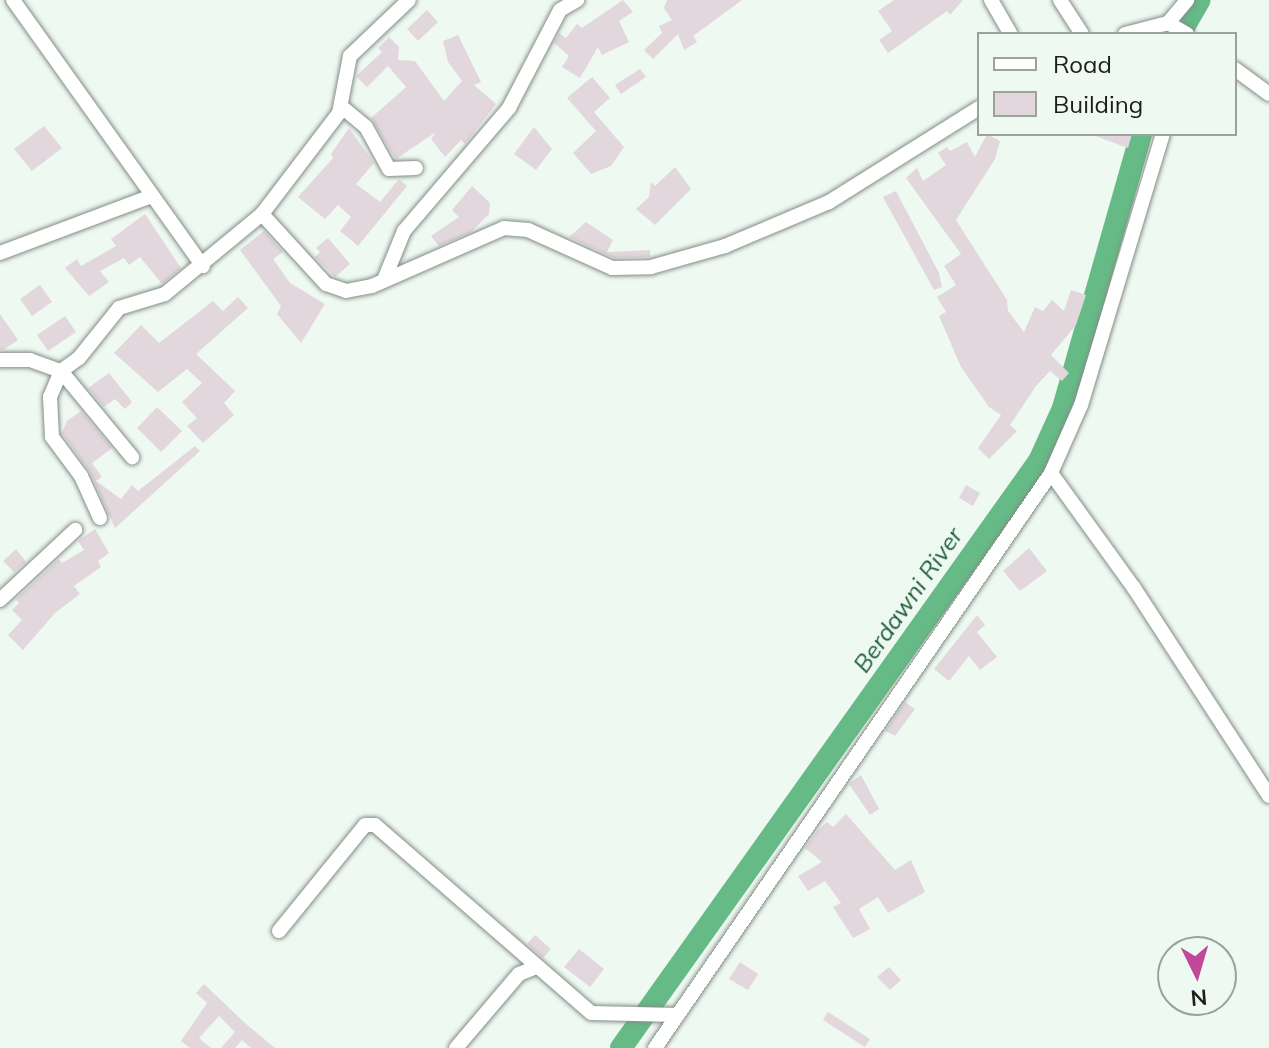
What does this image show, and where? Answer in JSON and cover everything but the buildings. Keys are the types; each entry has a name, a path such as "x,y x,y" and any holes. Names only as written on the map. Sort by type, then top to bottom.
{"street":[{"path":"13,0 203,266"},
{"path":"100,518 81,476 52,437 50,397 61,371 79,358 119,308 165,294 203,266 262,214 342,107 343,73 350,56 409,0"},
{"path":"384,280 404,231 509,108 560,10 577,0"},
{"path":"991,0 1010,32"},
{"path":"1060,0 1081,32"},
{"path":"1143,32 1178,28 1187,0"},
{"path":"1237,70 1267,90"},
{"path":"342,107 366,127 389,169 416,168"},
{"path":"262,214 335,289 357,291 504,228 528,230 612,268 678,262 829,202 977,109"},
{"path":"655,1048 672,1014 1051,473 1081,405 1162,136"},
{"path":"0,253 152,196"},
{"path":"0,360 30,360 61,371 132,457"},
{"path":"1051,473 1134,588 1269,795"},
{"path":"0,600 75,530"},
{"path":"279,931 365,825 375,825 591,1013 636,1011 672,1014"},
{"path":"456,1048 519,974 536,967"}],"waterway":[{"name":"Berdawni River","path":"1181,32 1200,0"},
{"name":"Berdawni River","path":"621,1048 1039,461 1063,408 1140,136"}]}
